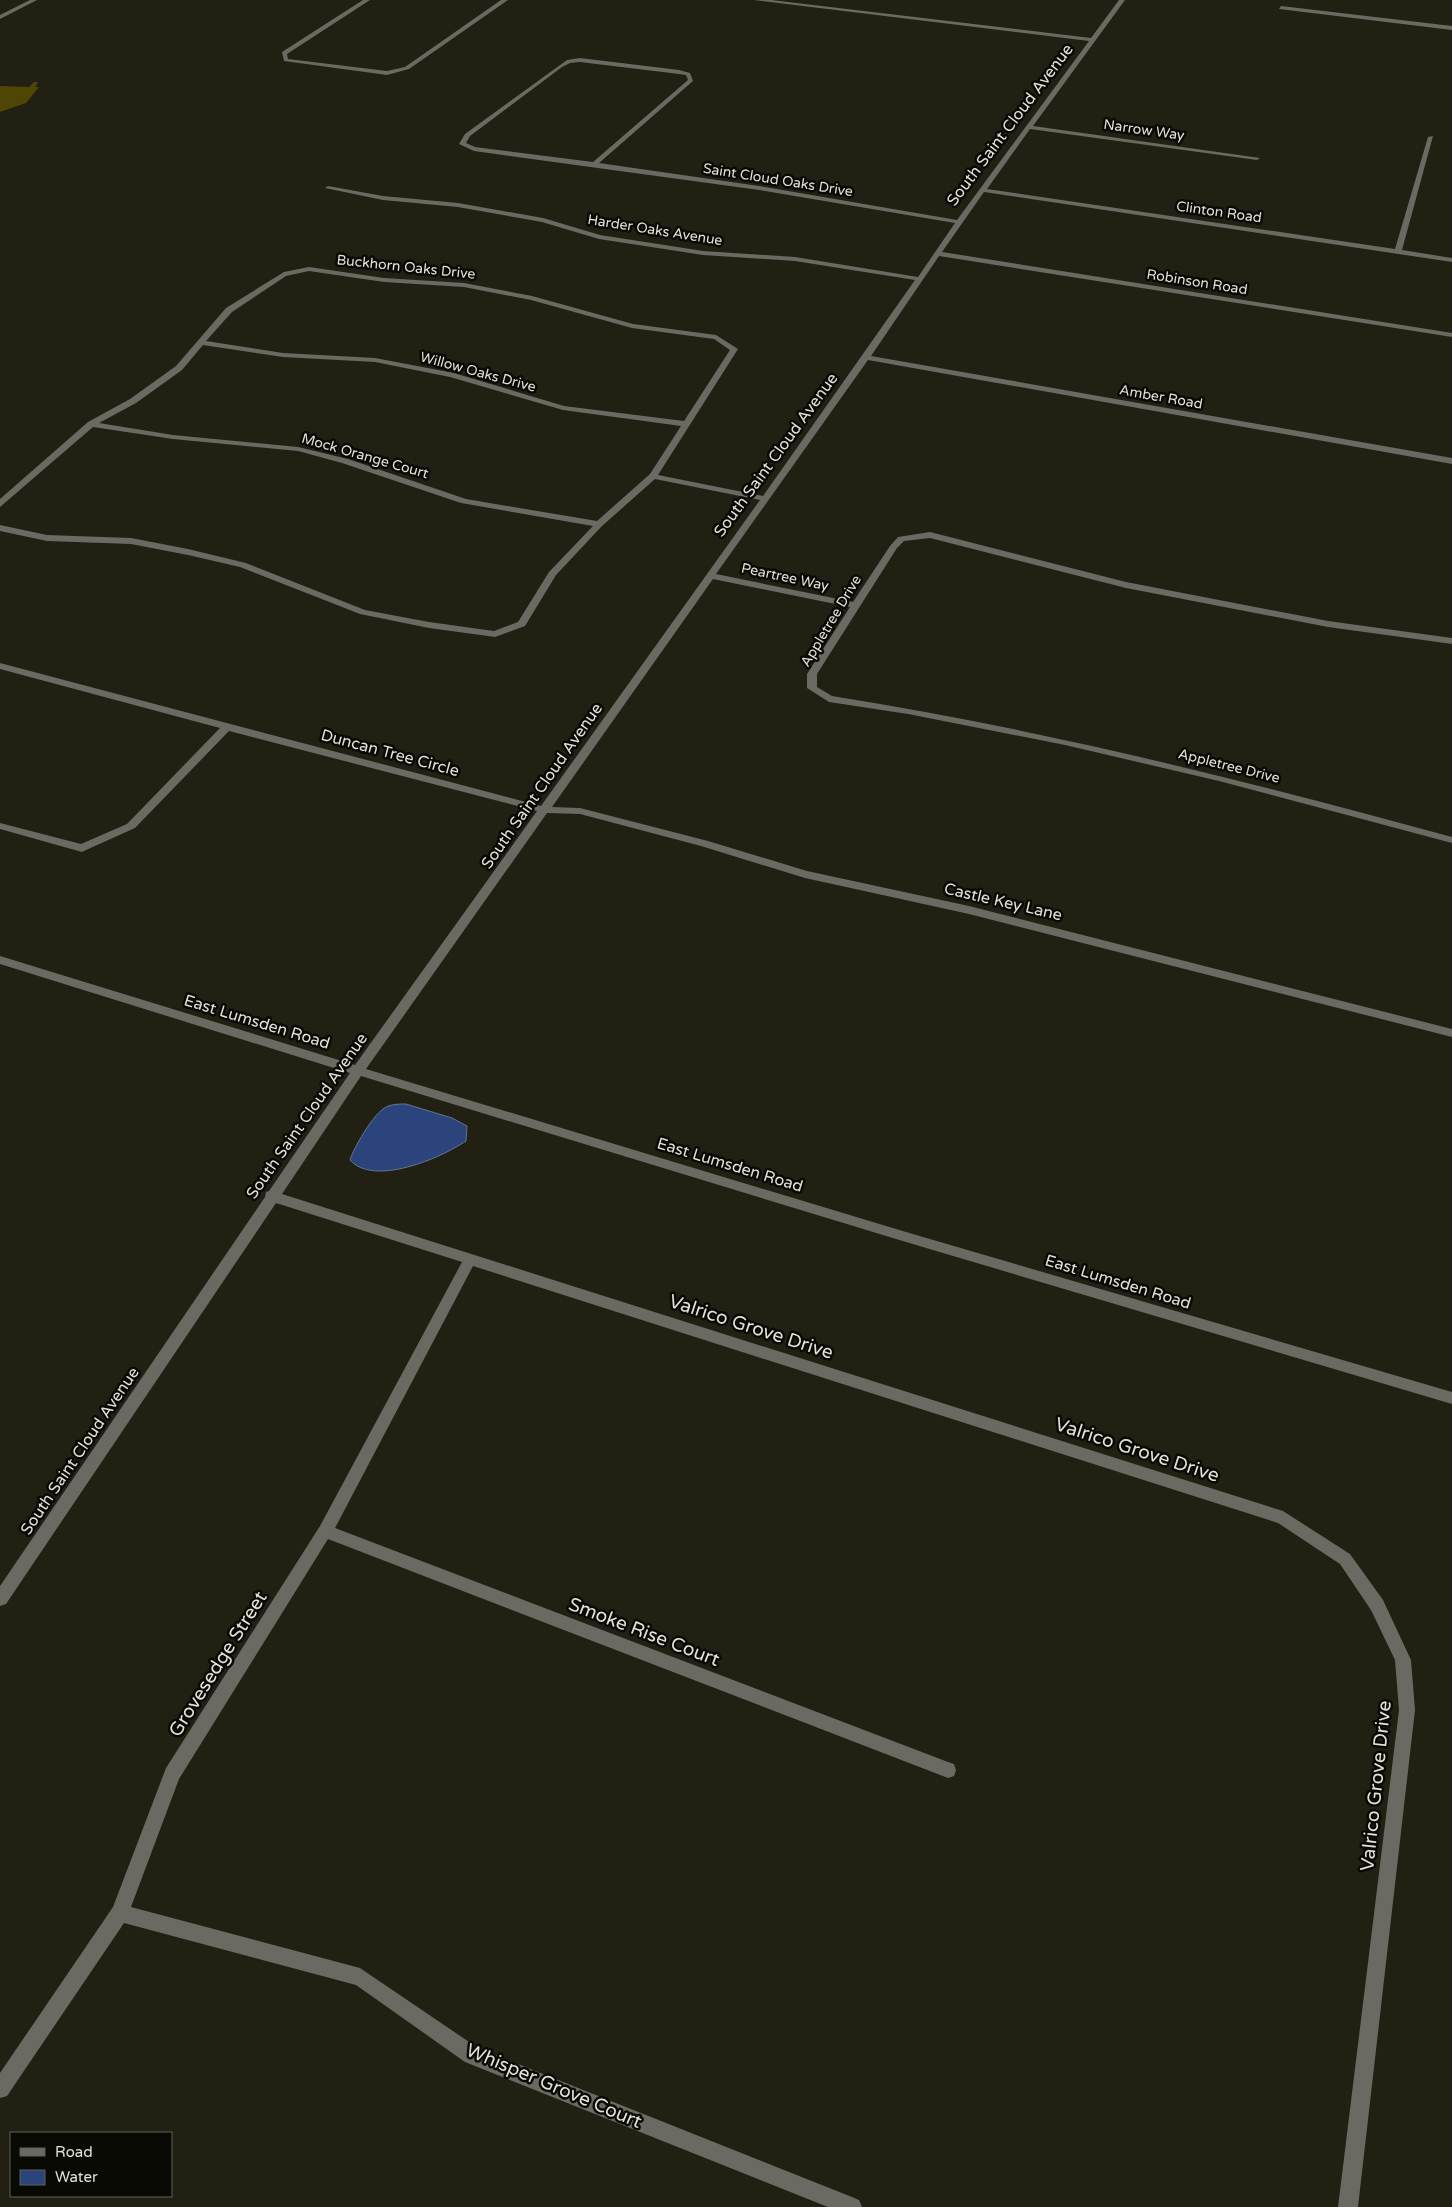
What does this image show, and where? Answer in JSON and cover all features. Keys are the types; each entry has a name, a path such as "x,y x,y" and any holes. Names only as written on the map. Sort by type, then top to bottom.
{"street":[{"path":"0,17 34,0"},
{"path":"367,0 284,53 286,60 387,73 394,72 407,68 506,0"},
{"path":"757,0 1093,40"},
{"name":"South Saint Cloud Avenue","path":"0,1598 271,1196 358,1071 546,810 959,222 1122,0"},
{"path":"1285,0 1280,11 1452,28"},
{"name":"Saint Cloud Oaks Drive","path":"594,164 688,85 691,80 690,76 679,72 595,61 569,61 467,135 462,144 474,149 759,188 959,222"},
{"name":"Narrow Way","path":"1027,127 1257,158"},
{"path":"1398,252 1431,137"},
{"name":"Harder Oaks Avenue","path":"328,188 382,198 458,205 543,220 599,236 703,253 795,259 920,279"},
{"name":"Clinton Road","path":"982,190 1452,260"},
{"name":"Robinson Road","path":"938,254 1452,335"},
{"name":"Buckhorn Oaks Drive","path":"0,504 90,424 133,401 171,374 202,343 230,310 284,274 309,269 384,280 464,285 532,298 632,326 716,337 734,349 654,476 599,524 552,574 522,624 495,634 429,625 363,612 243,565 188,552 131,541 47,538 0,528"},
{"name":"Willow Oaks Drive","path":"202,343 283,355 375,360 450,375 563,408 686,424"},
{"name":"Amber Road","path":"866,357 1452,461"},
{"name":"Mock Orange Court","path":"90,424 172,437 298,449 345,461 464,501 599,524"},
{"path":"654,476 765,499"},
{"name":"Appletree Drive","path":"1452,641 1328,624 1126,585 930,535 902,539 894,546 854,605 812,674 812,688 828,699 953,720 1100,749 1214,776 1452,840"},
{"name":"Peartree Way","path":"710,576 854,605"},
{"name":"Duncan Tree Circle","path":"0,666 546,810"},
{"path":"0,826 82,848 132,826 227,727"},
{"name":"Castle Key Lane","path":"546,810 580,811 704,843 805,874 968,910 1452,1034"},
{"name":"East Lumsden Road","path":"0,960 358,1071 1203,1326 1452,1398"},
{"name":"Valrico Grove Drive","path":"271,1196 1283,1518 1345,1559 1377,1605 1403,1660 1408,1710 1348,2207"},
{"name":"Grovesedge Street","path":"0,2089 120,1913 172,1774 325,1532 470,1259"},
{"name":"Smoke Rise Court","path":"325,1532 948,1770"},
{"name":"Whisper Grove Court","path":"120,1913 360,1977 472,2055 852,2207"}],"shaded area":[{"path":"34,82 38,82 35,87 39,87 26,103 0,112 0,86 29,87"}],"water":[{"path":"406,1104 452,1118 467,1126 466,1141 425,1162 391,1170 375,1171 361,1168 350,1160 364,1133 383,1109 388,1106"}]}
